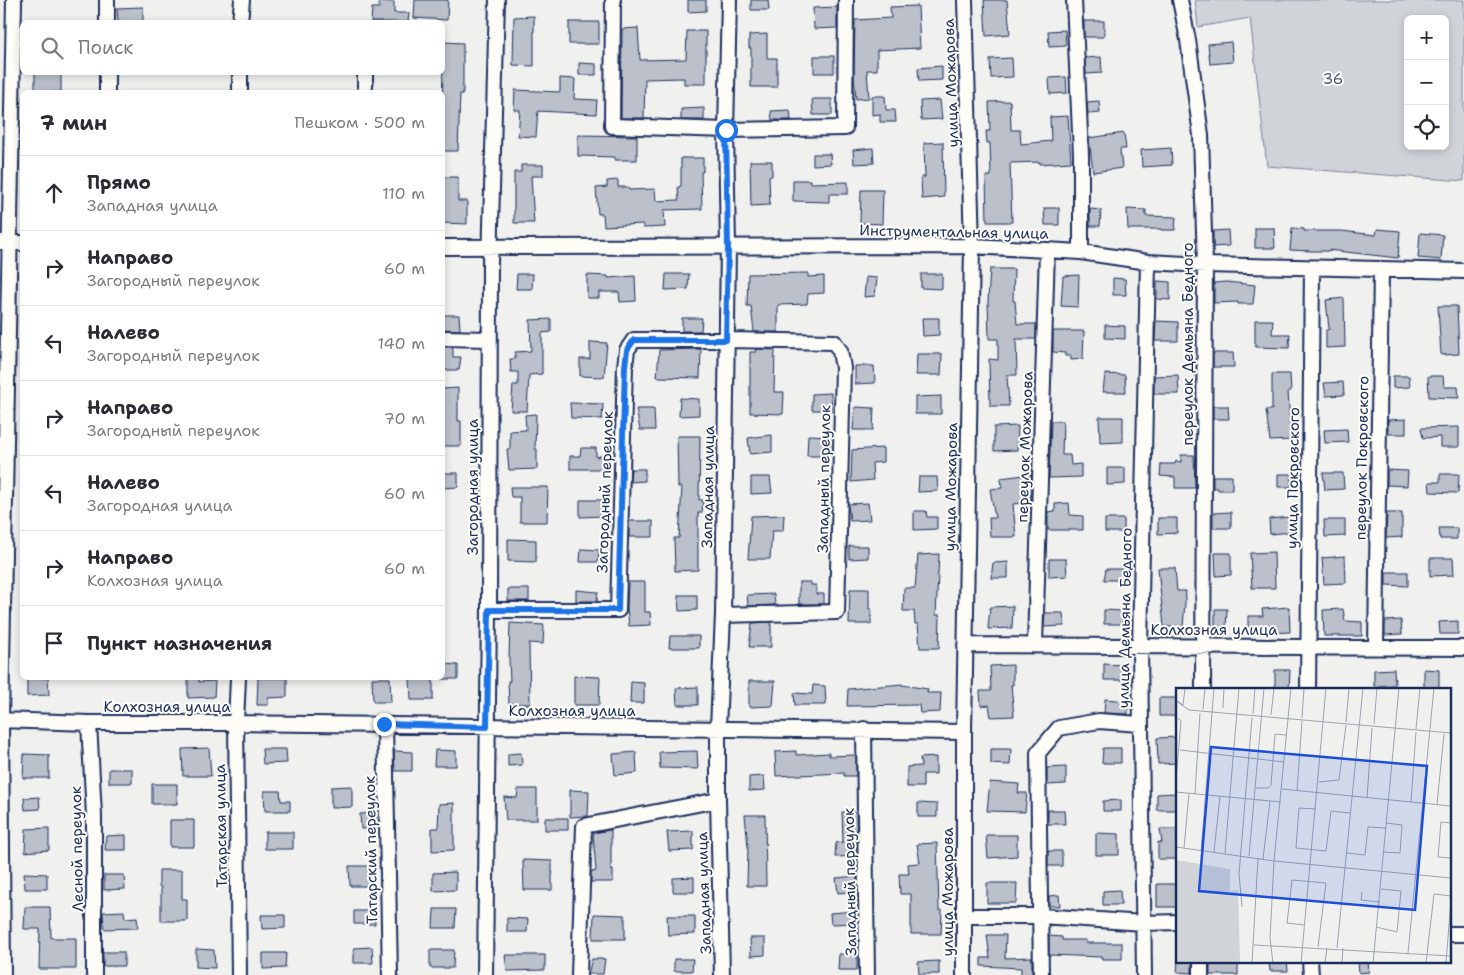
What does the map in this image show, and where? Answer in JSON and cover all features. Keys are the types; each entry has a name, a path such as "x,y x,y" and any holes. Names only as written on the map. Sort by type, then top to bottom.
{"street":[{"path":"3,975 1,720 14,0"},
{"path":"107,0 107,20"},
{"path":"240,20 242,0"},
{"name":"Загородная улица","path":"485,975 491,248 497,0"},
{"path":"613,0 612,126 726,130 845,128 846,0"},
{"name":"Западная улица","path":"722,975 718,728 723,615 728,247 726,130 729,0"},
{"name":"улица Можарова","path":"964,975 964,732 972,246 965,0"},
{"path":"1074,0 1081,156 1081,252"},
{"name":"переулок Демьяна Бедного","path":"1180,0 1188,40 1201,135 1205,265 1203,688"},
{"path":"107,75 107,90"},
{"path":"240,75 240,90"},
{"path":"365,87 366,75"},
{"name":"Инструментальная улица","path":"445,247 972,246 1081,252 1148,262 1205,265 1464,271"},
{"name":"переулок Можарова","path":"1035,646 1047,250"},
{"name":"улица Демьяна Бедного","path":"1144,975 1140,646 1148,262"},
{"name":"улица Покровского","path":"1308,688 1312,268"},
{"name":"переулок Покровского","path":"1376,647 1381,269"},
{"path":"445,338 490,339"},
{"name":"Загородный переулок","path":"489,610 618,610 627,350 634,340 726,340"},
{"name":"Западный переулок","path":"723,615 837,612 843,368 840,351 834,342 726,340"},
{"name":"Колхозная улица","path":"965,645 1464,648"},
{"name":"Татарская улица","path":"238,680 236,723 239,975"},
{"name":"Колхозная улица","path":"1,720 89,723 384,724 487,727 864,729 964,732"},
{"path":"1041,975 1038,754 1059,728 1098,721 1140,724"},
{"name":"Лесной переулок","path":"89,723 94,815 94,975"},
{"name":"Татарский переулок","path":"384,724 390,975"},
{"name":"Западный переулок","path":"864,729 868,975"},
{"path":"579,975 584,826 718,800"},
{"path":"964,916 1040,916 1176,922"},
{"path":"1201,962 1201,975"},
{"path":"1310,962 1310,975"}],"green space":[{"name":"36","path":"1195,0 1464,0 1464,181 1267,166 1250,18 1198,27"}],"building":[{"path":"415,0 448,0 447,20 414,18"},
{"path":"688,0 706,0 706,11 688,12"},
{"path":"751,0 768,0 769,10 751,10"},
{"path":"984,0 1007,0 1010,34 986,36"},
{"path":"379,1 394,2 394,13 409,13 408,20 371,20 372,8 379,8"},
{"path":"918,6 920,48 877,50 877,70 867,70 869,98 856,99 854,76 855,20 891,18 890,7"},
{"path":"143,7 143,20 118,20 117,8"},
{"path":"837,7 837,28 814,29 813,8"},
{"path":"534,16 534,66 513,65 514,17"},
{"path":"1084,21 1104,21 1104,37 1084,37"},
{"path":"569,22 599,22 599,44 569,44"},
{"path":"638,28 640,60 686,59 687,31 706,31 706,84 684,84 684,78 645,79 644,118 621,118 622,29"},
{"path":"1065,30 1066,46 1049,47 1048,31"},
{"path":"767,34 767,58 777,58 777,87 751,87 749,35"},
{"path":"445,42 463,43 463,94 460,94 458,151 445,151 445,90 443,90 443,75 445,75"},
{"path":"1231,42 1233,62 1210,64 1208,44"},
{"path":"814,56 834,56 834,73 814,73"},
{"path":"1101,57 1102,73 1086,74 1085,58"},
{"path":"1012,58 1013,77 991,78 990,59"},
{"path":"579,63 596,64 596,75 579,75"},
{"path":"942,66 942,80 919,81 918,68"},
{"path":"35,75 61,75 61,90 35,90"},
{"path":"1066,77 1067,93 1050,94 1049,78"},
{"path":"560,78 575,79 574,99 597,100 596,114 538,111 536,137 518,136 520,110 514,110 515,90 560,92"},
{"path":"872,96 885,96 886,110 895,110 896,122 880,122 880,114 872,115"},
{"path":"812,99 832,99 832,115 813,115"},
{"path":"940,100 942,119 921,120 920,101"},
{"path":"1010,101 1011,130 1020,130 1021,144 1051,141 1050,117 1068,116 1071,162 1010,163 1012,222 987,222 986,176 991,176 990,143 987,143 986,131 990,131 989,102"},
{"path":"1099,101 1100,113 1088,114 1087,102"},
{"path":"704,108 704,120 681,120 681,109"},
{"path":"790,110 791,120 772,120 771,111"},
{"path":"1124,133 1126,149 1120,149 1122,168 1093,172 1089,138"},
{"path":"578,135 637,136 637,160 615,160 615,157 578,156"},
{"path":"943,142 944,197 922,199 921,177 925,177 924,143"},
{"path":"873,148 874,163 854,164 853,150"},
{"path":"1171,148 1172,165 1142,167 1141,150"},
{"path":"813,154 830,154 831,164 813,165"},
{"path":"681,158 703,158 703,172 701,172 702,209 664,210 665,227 643,228 643,224 604,226 603,214 598,214 596,188 607,187 607,181 618,180 618,187 628,187 629,190 655,189 656,201 679,200 678,187 681,186"},
{"path":"750,161 772,161 772,176 769,176 770,205 751,206"},
{"path":"521,165 543,165 543,176 531,176 534,223 514,223 514,172 521,172"},
{"path":"445,177 458,177 458,201 467,201 467,224 445,223"},
{"path":"793,180 810,180 810,183 848,182 848,194 829,194 829,202 793,201"},
{"path":"861,190 883,190 882,224 860,223"},
{"path":"1044,208 1059,208 1059,225 1045,225"},
{"path":"1090,209 1101,210 1100,226 1090,226"},
{"path":"1127,209 1146,210 1146,216 1176,217 1175,230 1128,229"},
{"path":"1255,228 1274,228 1275,248 1255,248"},
{"path":"1292,228 1304,229 1304,231 1341,231 1376,235 1377,229 1400,231 1398,258 1328,250 1290,250"},
{"path":"1228,230 1229,246 1213,247 1213,231"},
{"path":"1420,233 1443,235 1441,260 1418,258"},
{"path":"990,269 1014,269 1013,301 1015,301 1017,324 1036,324 1036,339 1016,339 1017,375 1007,375 1009,406 990,406 989,359 998,360 998,339 989,339 988,301"},
{"path":"808,273 808,277 824,276 824,293 808,294 807,304 778,305 778,332 754,332 751,306 747,306 748,274"},
{"path":"517,274 533,274 532,289 516,289"},
{"path":"666,274 689,274 688,289 665,290"},
{"path":"921,274 942,274 942,289 921,288"},
{"path":"587,275 608,276 608,278 635,276 636,301 620,302 619,292 599,292 599,298 587,298"},
{"path":"1079,275 1078,307 1061,306 1063,276"},
{"path":"866,277 877,278 875,296 864,297"},
{"path":"1113,278 1125,279 1126,295 1113,295"},
{"path":"1157,281 1170,282 1170,300 1157,299"},
{"path":"1226,282 1255,285 1253,304 1238,304 1238,302 1214,303 1214,283"},
{"path":"1344,298 1345,347 1326,348 1326,330 1329,329 1326,300"},
{"path":"1438,306 1457,306 1459,354 1441,355"},
{"path":"445,315 459,315 460,330 445,329"},
{"path":"682,318 702,318 701,331 682,331"},
{"path":"922,318 939,318 939,335 923,336"},
{"path":"551,319 551,332 542,333 542,374 529,375 527,411 511,411 513,385 518,385 518,372 511,372 510,359 515,359 515,352 531,351 530,320"},
{"path":"1255,320 1273,320 1272,334 1290,334 1289,348 1255,347"},
{"path":"1156,321 1178,322 1178,341 1155,341"},
{"path":"1105,325 1125,326 1125,339 1105,338"},
{"path":"1053,331 1084,331 1083,359 1071,360 1071,356 1065,356 1065,353 1053,352"},
{"path":"590,342 607,343 604,377 580,376 580,359 590,359"},
{"path":"445,347 453,347 453,357 461,357 459,370 445,370"},
{"path":"701,349 700,378 657,377 659,350"},
{"path":"755,349 775,350 774,392 784,392 783,414 750,413 750,352 756,352"},
{"path":"1213,353 1233,353 1234,367 1213,367"},
{"path":"917,354 942,354 941,375 916,375"},
{"path":"855,366 874,366 875,383 855,384"},
{"path":"1105,374 1125,375 1126,392 1103,392"},
{"path":"1272,374 1290,374 1291,391 1288,391 1291,440 1270,441 1266,410 1272,410"},
{"path":"1178,375 1179,394 1154,394 1154,376"},
{"path":"1393,376 1409,376 1410,387 1393,388"},
{"path":"1428,376 1443,376 1444,387 1458,387 1459,398 1429,397"},
{"path":"1343,382 1344,395 1326,396 1324,383"},
{"path":"458,388 458,421 461,421 461,446 445,446 445,389"},
{"path":"831,393 832,410 812,410 812,394"},
{"path":"941,396 941,414 915,414 915,397"},
{"path":"680,398 699,399 699,415 679,416"},
{"path":"570,403 603,404 602,419 571,418"},
{"path":"1213,406 1228,406 1229,419 1213,419"},
{"path":"855,407 874,408 873,430 853,430"},
{"path":"636,409 654,409 655,430 640,430"},
{"path":"536,414 535,449 537,449 537,469 509,470 507,449 510,449 510,431 526,430 525,415"},
{"path":"1099,417 1123,417 1123,442 1100,443"},
{"path":"1406,419 1406,434 1388,434 1388,420"},
{"path":"1051,421 1063,421 1062,455 1070,455 1071,465 1081,464 1081,477 1049,478"},
{"path":"1018,426 1017,450 994,451 994,427"},
{"path":"1459,427 1459,447 1440,447 1440,437 1423,438 1421,428"},
{"path":"1347,429 1348,442 1325,443 1324,430"},
{"path":"772,435 772,452 750,454 748,438"},
{"path":"808,435 830,436 830,456 807,456"},
{"path":"677,436 700,436 699,500 703,500 702,513 698,513 698,570 675,571 674,538 679,538 682,487 678,487"},
{"path":"581,448 596,448 596,457 604,455 603,469 570,469 570,456 580,456"},
{"path":"883,448 883,462 872,463 873,480 851,482 852,450"},
{"path":"1181,455 1194,455 1195,488 1175,488 1175,477 1160,476 1161,464 1181,462"},
{"path":"1107,468 1125,468 1125,484 1107,485"},
{"path":"631,469 645,469 645,481 630,482"},
{"path":"1387,470 1408,471 1407,486 1387,485"},
{"path":"445,473 458,473 458,487 445,488"},
{"path":"1323,473 1343,473 1344,489 1325,490"},
{"path":"1031,474 1031,502 1013,504 1016,537 990,537 989,518 995,518 990,489 1002,488 1001,478"},
{"path":"1278,474 1291,474 1291,487 1278,487"},
{"path":"1440,474 1459,474 1458,493 1430,492 1429,482 1440,482"},
{"path":"1213,476 1232,476 1232,490 1213,488"},
{"path":"751,477 770,477 772,493 751,494"},
{"path":"919,477 937,477 938,491 918,492"},
{"path":"510,487 548,487 547,522 520,522 520,497 511,497"},
{"path":"580,500 603,500 603,516 580,517"},
{"path":"868,503 870,520 850,521 848,504"},
{"path":"1069,503 1070,515 1083,516 1083,530 1048,530 1048,512 1055,511 1055,504"},
{"path":"914,511 926,511 927,517 937,517 937,529 914,530"},
{"path":"1231,512 1231,528 1213,528 1213,513"},
{"path":"1387,513 1402,513 1402,537 1386,538"},
{"path":"784,515 783,531 772,531 770,559 748,559 751,516"},
{"path":"1290,517 1292,532 1270,534 1269,519"},
{"path":"1158,518 1177,518 1177,533 1158,534"},
{"path":"1105,519 1124,519 1124,532 1105,532"},
{"path":"1324,520 1345,520 1345,536 1325,537"},
{"path":"629,521 653,521 653,537 629,537"},
{"path":"1439,528 1457,528 1457,539 1440,539"},
{"path":"508,539 536,540 536,562 508,561"},
{"path":"849,546 868,546 868,558 849,559"},
{"path":"581,549 599,550 598,562 580,562"},
{"path":"1274,552 1275,588 1252,588 1250,553"},
{"path":"1215,553 1231,553 1231,575 1216,576"},
{"path":"939,554 936,615 940,615 939,648 920,648 918,624 915,624 914,611 903,611 904,588 915,588 918,555"},
{"path":"1345,556 1346,583 1324,584 1322,558"},
{"path":"1430,558 1453,558 1454,575 1430,576"},
{"path":"1049,559 1066,559 1067,576 1049,577"},
{"path":"1008,562 1008,578 991,578 993,563"},
{"path":"1158,568 1175,568 1177,591 1186,591 1183,627 1164,627"},
{"path":"1106,569 1124,569 1123,580 1104,580"},
{"path":"1386,572 1408,572 1408,586 1386,585"},
{"path":"628,582 645,582 645,612 650,612 651,625 629,626 627,608"},
{"path":"799,582 811,582 811,585 816,585 816,594 824,594 824,604 799,604"},
{"path":"508,589 529,589 529,601 508,601"},
{"path":"850,589 869,589 871,624 849,624"},
{"path":"576,590 598,592 597,601 576,601"},
{"path":"774,594 775,605 748,606 747,595"},
{"path":"678,595 697,595 697,610 679,611"},
{"path":"1013,606 1012,628 988,629 990,607"},
{"path":"1289,607 1290,632 1248,634 1248,616 1263,616 1262,609"},
{"path":"1215,609 1227,609 1226,630 1215,630"},
{"path":"1343,609 1345,621 1362,622 1362,636 1324,636 1323,610"},
{"path":"1104,610 1123,611 1123,624 1104,624"},
{"path":"1045,613 1063,613 1064,626 1044,627"},
{"path":"1401,620 1402,634 1385,635 1385,621"},
{"path":"1458,621 1458,634 1440,634 1439,622"},
{"path":"771,622 771,647 749,647 752,623"},
{"path":"510,623 544,625 543,644 529,643 530,704 509,704"},
{"path":"670,636 699,636 699,648 669,648"},
{"path":"445,664 458,665 458,679 445,679"},
{"path":"1104,664 1122,665 1122,680 1104,680"},
{"path":"1013,665 1013,685 1011,685 1014,716 991,717 989,705 981,706 980,691 991,691 990,666"},
{"path":"1394,669 1395,685 1374,686 1374,670"},
{"path":"1424,669 1439,670 1439,688 1424,688"},
{"path":"1275,670 1290,670 1289,688 1275,688"},
{"path":"574,676 600,677 599,705 574,705"},
{"path":"27,680 48,680 49,695 27,696"},
{"path":"188,680 199,680 199,682 215,681 214,697 188,698"},
{"path":"258,680 287,680 287,697 268,698 268,705 257,705"},
{"path":"372,680 390,680 391,702 373,702"},
{"path":"410,680 433,680 433,700 411,700"},
{"path":"749,681 775,681 773,706 749,707"},
{"path":"631,682 644,683 644,703 630,703"},
{"path":"902,684 928,689 927,693 941,693 940,712 920,713 919,705 847,706 848,689"},
{"path":"813,685 825,686 826,705 795,705 794,693 812,694"},
{"path":"698,687 698,705 677,705 676,688"},
{"path":"1159,698 1176,698 1176,716 1159,716"},
{"path":"1105,699 1128,701 1128,714 1104,713"},
{"path":"1176,737 1176,763 1158,764 1157,738"},
{"path":"209,748 211,776 183,776 182,749"},
{"path":"1103,748 1121,748 1121,763 1102,763"},
{"path":"262,749 286,749 287,763 263,764"},
{"path":"991,749 1011,749 1010,765 991,764"},
{"path":"435,750 456,751 456,766 434,766"},
{"path":"394,751 412,752 412,771 395,771"},
{"path":"697,751 698,769 660,768 659,752"},
{"path":"796,751 796,755 829,753 829,756 856,755 856,776 844,776 844,773 776,776 775,752"},
{"path":"636,752 637,773 615,775 613,754"},
{"path":"521,753 522,765 508,766 508,754"},
{"path":"24,754 49,755 49,778 23,778"},
{"path":"936,757 936,774 923,774 923,787 907,787 907,767 921,766 920,758"},
{"path":"1066,767 1066,784 1047,785 1047,768"},
{"path":"109,769 132,769 132,783 109,783"},
{"path":"764,776 765,790 749,791 749,777"},
{"path":"990,782 1019,784 1018,793 1027,793 1025,812 987,811"},
{"path":"152,784 177,784 177,804 152,804"},
{"path":"352,786 352,807 331,808 331,787"},
{"path":"518,789 537,789 537,820 506,820 504,797 517,798"},
{"path":"570,790 589,791 588,816 570,817"},
{"path":"264,791 280,791 281,801 290,801 290,811 265,811"},
{"path":"1176,793 1176,810 1157,810 1157,794"},
{"path":"39,797 40,809 25,810 24,798"},
{"path":"1121,800 1121,811 1103,811 1103,801"},
{"path":"454,803 454,850 432,851 432,828 438,828 439,804"},
{"path":"918,803 937,804 937,817 918,817"},
{"path":"1048,810 1064,810 1065,824 1048,824"},
{"path":"842,812 856,812 857,856 835,857 836,843 843,842"},
{"path":"376,813 376,829 361,829 360,814"},
{"path":"745,815 765,815 766,886 747,886 748,847"},
{"path":"545,818 568,818 568,830 545,830"},
{"path":"170,820 194,820 194,847 170,847"},
{"path":"49,828 49,850 25,852 26,829"},
{"path":"1160,829 1176,829 1176,859 1158,859 1158,842 1162,843"},
{"path":"611,830 611,870 613,870 613,882 591,882 591,872 596,871 593,833"},
{"path":"693,831 693,850 669,851 667,832"},
{"path":"265,832 293,832 293,849 265,849"},
{"path":"1096,833 1119,834 1119,855 1096,855"},
{"path":"126,835 126,850 105,850 106,836"},
{"path":"986,835 1017,835 1017,856 988,858"},
{"path":"937,843 939,910 942,910 941,934 911,934 911,894 900,894 899,874 909,874 908,864 920,863 917,844"},
{"path":"1048,851 1062,851 1062,866 1048,866"},
{"path":"523,860 552,861 552,890 524,890"},
{"path":"349,866 373,866 373,886 350,886"},
{"path":"159,870 182,870 182,899 187,899 187,921 161,921"},
{"path":"456,872 456,890 433,891 433,873"},
{"path":"24,873 47,874 47,889 25,889"},
{"path":"104,875 124,875 125,889 104,890"},
{"path":"857,876 857,891 838,893 836,878"},
{"path":"694,877 694,892 673,892 673,878"},
{"path":"987,883 1017,883 1016,903 987,903"},
{"path":"1157,884 1176,884 1176,907 1157,907"},
{"path":"1120,890 1121,905 1103,905 1103,891"},
{"path":"1059,895 1060,906 1049,906 1049,896"},
{"path":"25,907 50,907 51,938 76,938 76,969 39,969 40,929 24,929"},
{"path":"434,909 456,909 455,928 433,928"},
{"path":"124,911 125,918 137,917 138,928 104,929 103,912"},
{"path":"354,911 374,911 375,924 354,924"},
{"path":"856,911 857,923 831,924 830,913"},
{"path":"594,914 625,915 625,939 593,939"},
{"path":"261,915 285,915 285,928 262,929"},
{"path":"667,916 695,916 695,934 668,935"},
{"path":"507,918 528,919 527,932 507,932"},
{"path":"987,935 1006,935 1005,958 1032,957 1032,975 1021,975 1021,968 981,966 981,958 990,958"},
{"path":"1049,936 1062,937 1062,940 1086,940 1086,943 1122,943 1122,959 1049,955"},
{"path":"750,938 765,938 765,955 751,956"},
{"path":"372,947 373,963 354,963 354,948"},
{"path":"196,949 214,950 215,968 196,967"},
{"path":"430,950 454,950 453,968 430,968"},
{"path":"103,952 124,952 124,966 103,966"},
{"path":"263,953 286,953 285,968 263,969"},
{"path":"839,954 857,954 857,970 838,970"},
{"path":"505,955 545,955 545,970 507,971"},
{"path":"592,959 605,959 603,974 588,974"},
{"path":"674,959 693,959 692,971 674,971"},
{"path":"939,961 939,974 919,974 918,962"},
{"path":"1178,962 1192,962 1192,973 1177,972"},
{"path":"1210,962 1238,962 1238,975 1210,975"},
{"path":"1269,962 1287,962 1288,971 1270,971"},
{"path":"1358,962 1368,962 1369,972 1359,973"}],"route":[{"path":"384,724 487,727 489,610 618,610 627,350 634,340 726,340 728,247 726,130"}]}
